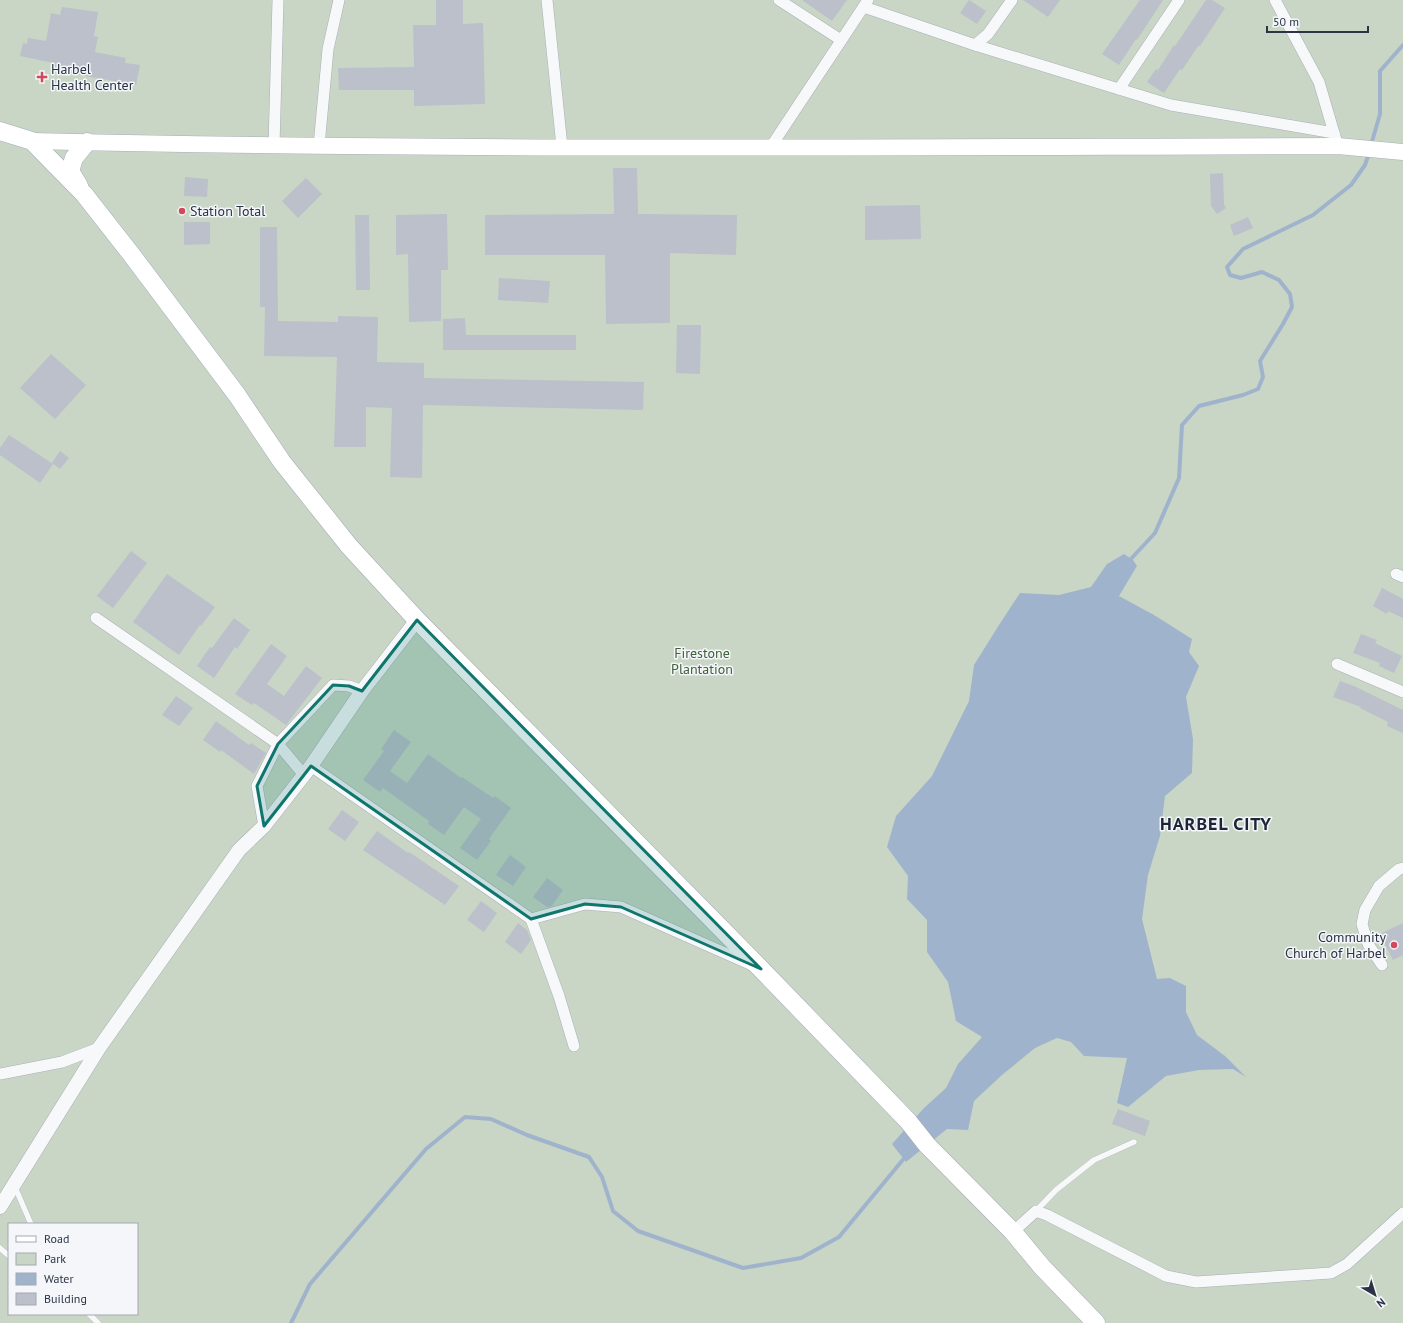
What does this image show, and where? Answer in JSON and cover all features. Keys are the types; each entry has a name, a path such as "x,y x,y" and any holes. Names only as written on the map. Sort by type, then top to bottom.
{"main road":[{"path":"0,131 32,141 274,146 770,148 1339,142 1366,148 1403,152"},
{"path":"32,141 84,194 131,254 237,396 282,462 349,546 417,620 908,1121 927,1144 1013,1232 1042,1267 1096,1323"},
{"path":"84,194 70,171 74,158 87,142"}],"street":[{"path":"274,146 278,0"},
{"path":"320,146 328,49 339,0"},
{"path":"547,0 562,147"},
{"path":"781,0 841,40"},
{"path":"975,45 988,34 1012,0"},
{"path":"1119,89 1179,0"},
{"path":"1275,0 1319,82 1339,142"},
{"path":"770,148 866,4 975,45 1171,105 1339,142"},
{"path":"96,618 278,744 308,770 531,919 559,996 574,1046"},
{"path":"0,1207 99,1048 239,850 264,826 308,770 362,691 417,620"},
{"path":"1337,664 1403,692"},
{"path":"264,826 257,786 278,744 333,685 349,686 362,691"},
{"path":"1382,965 1368,944 1362,924 1365,910 1379,886 1399,869 1403,868"},
{"path":"531,919 585,904 621,908 761,970"},
{"path":"0,1074 62,1062 99,1048"},
{"path":"1013,1232 1036,1211 1047,1215 1166,1276 1196,1282 1331,1273 1347,1264 1403,1213"}],"lane":[{"path":"1036,1211 1056,1190 1094,1160 1134,1142"},
{"path":"14,1184 31,1223"},
{"path":"0,1248 8,1255"},
{"path":"90,1315 98,1323"}],"highlighted area":[{"path":"417,620 761,969 621,907 585,904 531,919 311,766 264,826 257,786 278,744 333,685 349,686 362,691"}],"green space":[{"name":"Firestone Plantation","path":"0,0 1403,0 1403,1323 0,1323"}],"water":[{"path":"1124,554 1133,560 1137,566 1119,596 1154,615 1192,639 1189,652 1199,666 1186,697 1193,739 1192,773 1165,796 1160,836 1148,875 1142,919 1157,979 1170,978 1186,986 1186,1012 1197,1035 1225,1056 1246,1077 1233,1069 1199,1070 1166,1076 1128,1107 1117,1103 1127,1058 1084,1056 1071,1042 1057,1038 1035,1048 1002,1075 974,1101 968,1130 947,1129 906,1162 892,1144 924,1108 946,1088 958,1064 982,1037 956,1021 948,982 927,952 927,920 907,899 908,876 887,847 896,816 932,776 969,701 974,665 1020,593 1059,595 1091,587 1107,564"}],"building":[{"path":"436,0 463,0 463,24 483,23 485,104 414,106 414,90 339,90 338,68 414,67 413,25 436,25"},
{"path":"802,0 847,0 832,21"},
{"path":"969,0 986,11 977,24 960,13"},
{"path":"1023,0 1060,0 1048,17"},
{"path":"1140,0 1163,0 1119,65 1102,54"},
{"path":"1206,0 1212,0 1225,8 1200,46 1199,45 1182,70 1180,69 1164,93 1147,82 1156,69 1158,70"},
{"name":"Harbel Health Center","path":"62,7 98,12 94,36 98,37 95,52 126,58 125,63 140,65 136,85 52,70 54,63 20,56 23,43 27,44 28,38 46,41 51,13 60,15"},
{"path":"613,168 637,168 638,214 737,215 736,255 670,253 670,323 606,324 605,255 485,255 485,215 614,214"},
{"path":"1223,173 1224,205 1226,208 1217,214 1211,206 1210,174"},
{"path":"185,177 208,179 207,197 184,196"},
{"path":"306,178 322,194 298,218 282,201"},
{"path":"920,205 921,239 865,240 865,206"},
{"path":"447,214 448,270 441,270 441,321 409,322 408,254 396,255 396,215"},
{"path":"355,215 369,215 370,290 356,290"},
{"path":"1248,217 1253,228 1234,236 1230,225"},
{"path":"184,222 210,222 210,244 184,245"},
{"path":"260,227 277,227 278,321 338,322 338,316 378,317 377,362 424,363 424,378 644,382 643,410 423,405 422,478 390,477 392,408 366,407 366,447 334,447 337,357 264,356 265,307 260,307"},
{"path":"499,278 550,281 548,303 498,300"},
{"path":"465,318 466,335 576,335 576,350 443,350 443,319"},
{"path":"677,325 701,325 700,374 676,373"},
{"path":"51,354 86,385 55,419 20,388"},
{"path":"9,435 53,464 40,483 0,455 0,448"},
{"path":"60,451 69,458 60,469 52,463"},
{"path":"131,551 147,563 113,608 97,596"},
{"path":"167,574 215,607 179,655 133,622"},
{"path":"1382,588 1403,599 1403,618 1388,611 1387,614 1373,606"},
{"path":"234,618 250,630 237,649 235,647 214,678 197,666 210,647 212,648"},
{"path":"1361,634 1377,640 1375,643 1402,656 1394,673 1379,666 1380,663 1353,653"},
{"path":"271,644 287,656 267,684 284,696 306,666 322,678 286,725 254,703 252,705 235,694"},
{"path":"1340,681 1354,686 1403,710 1403,733 1387,726 1388,722 1360,708 1361,707 1333,697"},
{"path":"176,696 193,708 179,726 162,715"},
{"path":"216,721 249,745 251,743 266,753 254,774 221,750 220,752 203,740"},
{"path":"394,730 411,742 390,771 407,783 428,754 461,778 462,777 493,798 495,796 511,808 489,839 491,841 477,860 460,848 481,819 464,807 444,835 428,824 429,821 383,788 380,792 363,780 384,751 381,749"},
{"path":"342,810 359,822 345,841 328,829"},
{"path":"377,831 459,886 445,905 363,850"},
{"path":"510,855 526,867 513,886 496,875"},
{"path":"547,878 563,890 552,906 547,907 533,897"},
{"path":"481,901 497,913 484,932 467,920"},
{"path":"518,923 527,930 531,940 521,954 505,942"},
{"name":"Community Church of Harbel","path":"1403,923 1403,955 1393,960 1380,934"},
{"path":"1118,1109 1150,1121 1145,1136 1112,1124"}],"waterway":[{"path":"1371,145 1380,114 1380,71 1403,45"},
{"path":"1129,561 1155,533 1179,478 1182,425 1199,406 1243,395 1258,389 1263,377 1260,361 1292,307 1290,294 1279,280 1262,272 1241,278 1230,275 1227,267 1243,249 1313,215 1351,185 1365,165 1369,153"},
{"path":"291,1323 310,1284 426,1149 465,1117 491,1119 527,1135 589,1157 602,1177 613,1211 638,1231 743,1268 801,1258 839,1237 906,1156"}],"place":[{"name":"Harbel Health Center","path":"42,77"},
{"name":"Station Total","path":"182,211"},
{"name":"Community Church of Harbel","path":"1394,945"}],"district":[{"name":"HARBEL CITY","path":"1216,823"}]}
